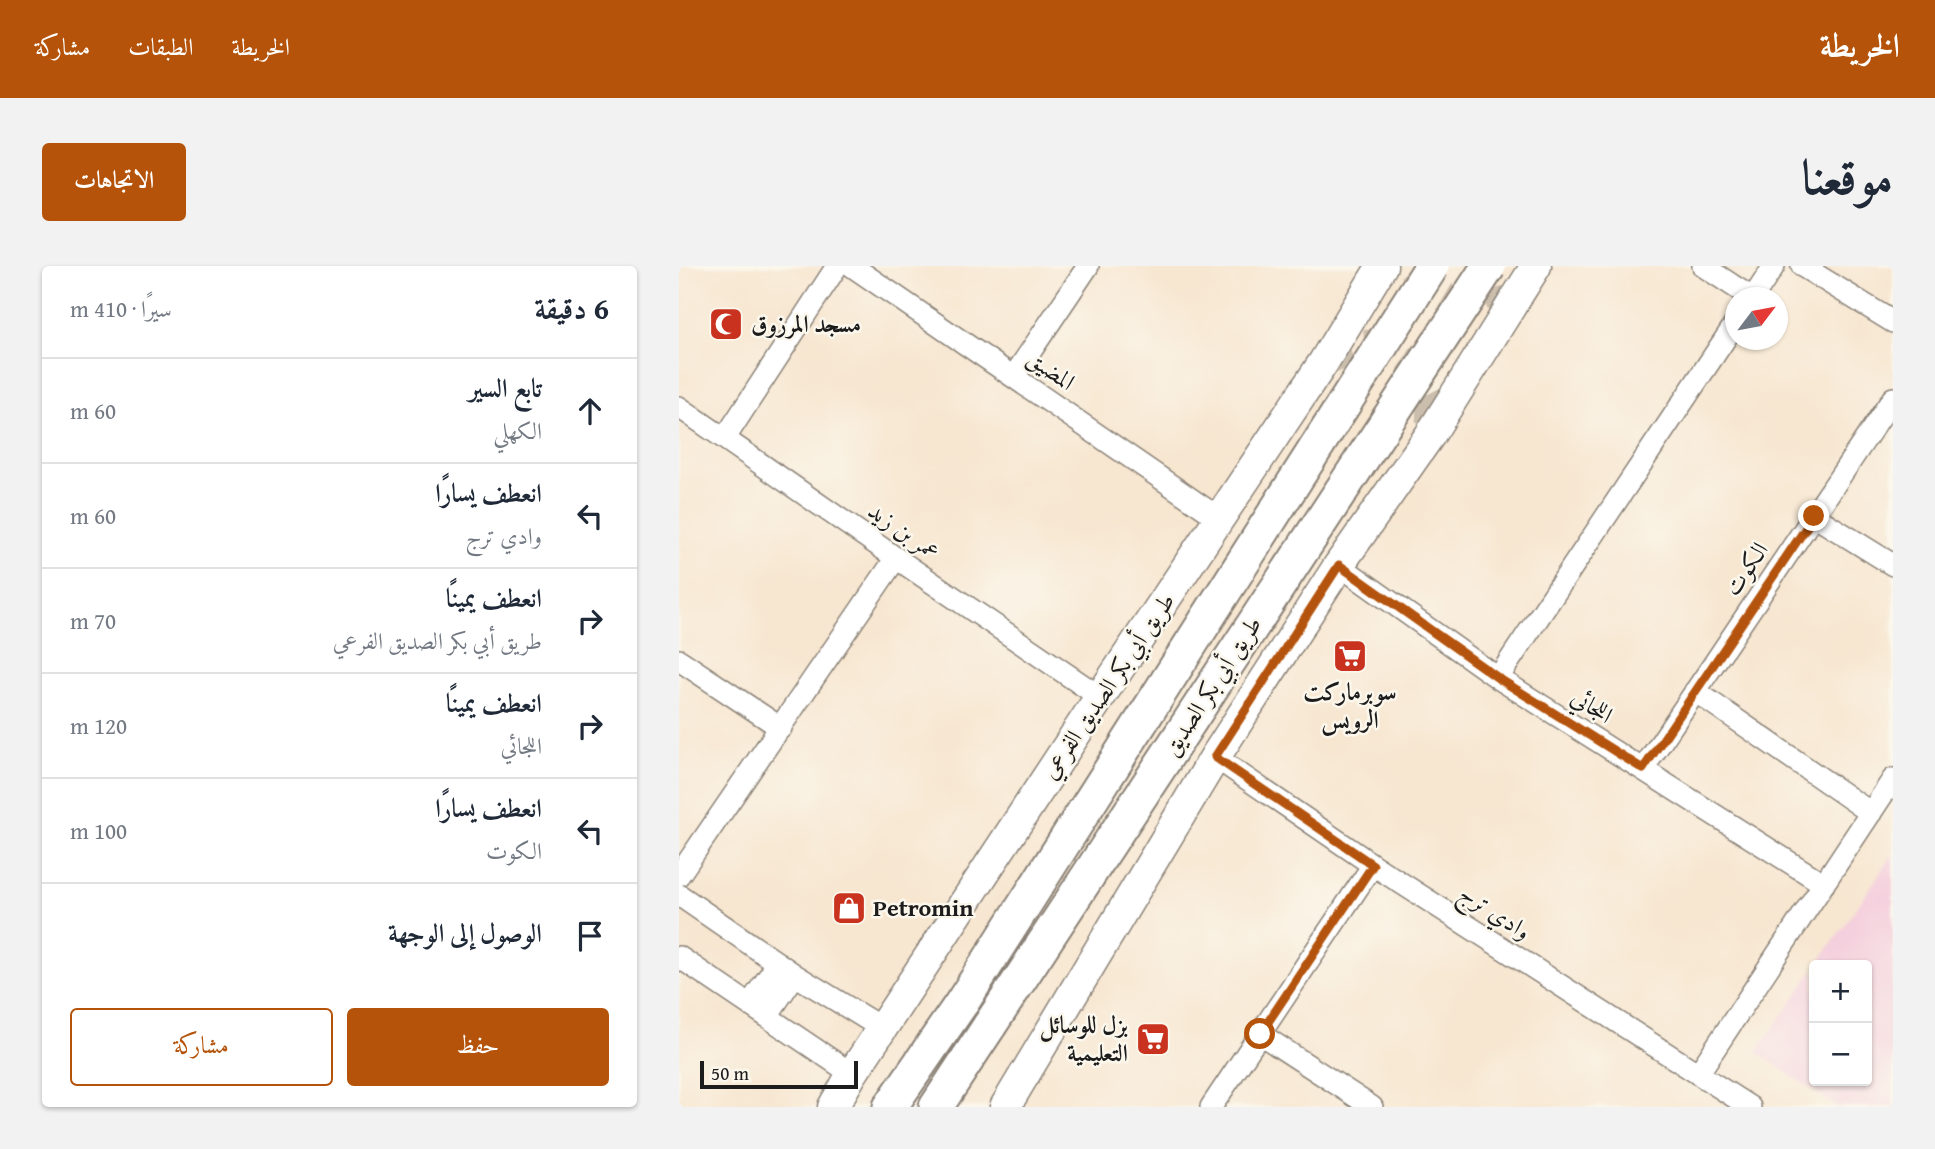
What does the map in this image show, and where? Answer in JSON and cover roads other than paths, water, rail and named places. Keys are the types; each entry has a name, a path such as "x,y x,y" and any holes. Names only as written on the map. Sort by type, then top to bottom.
{"main road":[{"name":"طريق أبي بكر الصديق","path":"890,1107 963,1002 1432,266"},
{"name":"طريق أبي بكر الصديق","path":"936,1107 1489,266"}],"street":[{"path":"725,438 837,266"},
{"name":"المضيق","path":"852,266 1220,519"},
{"path":"1014,376 1088,266"},
{"name":"طريق أبي بكر الصديق الفرعي","path":"833,1107 852,1074 1220,519 1383,266"},
{"path":"1005,1107 1215,757 1339,565 1430,435 1536,266"},
{"path":"1703,266 1735,287"},
{"path":"1760,287 1774,266"},
{"path":"1802,266 1893,323"},
{"path":"1498,678 1725,339"},
{"name":"الكوت","path":"1643,769 1893,398"},
{"name":"عمر بن زيد","path":"679,407 1100,697"},
{"path":"1814,516 1893,565"},
{"path":"679,875 896,558"},
{"name":"اللجائي","path":"1339,565 1498,678 1824,884"},
{"path":"679,660 781,728"},
{"path":"1695,691 1871,813"},
{"name":"وادي ترج","path":"1215,757 1373,865 1750,1107"},
{"path":"1698,1074 1893,779"},
{"path":"1211,1107 1373,865"},
{"path":"679,895 786,969 883,1028"},
{"path":"679,957 852,1074"},
{"path":"758,1010 786,969"},
{"path":"1260,1034 1372,1107"}],"tunnel":[{"path":"1412,266 1438,293 1453,302 1487,309 1517,297"},
{"path":"1323,363 1362,345 1384,344 1415,363 1432,396 1430,435"}],"place":[{"name":"مسجد المرزوق","path":"726,324"},
{"name":"سوبرماركت الرويس","path":"1350,656"},
{"name":"Petromin","path":"849,908"},
{"name":"بزل للوسائل التعليمية","path":"1153,1039"}]}
